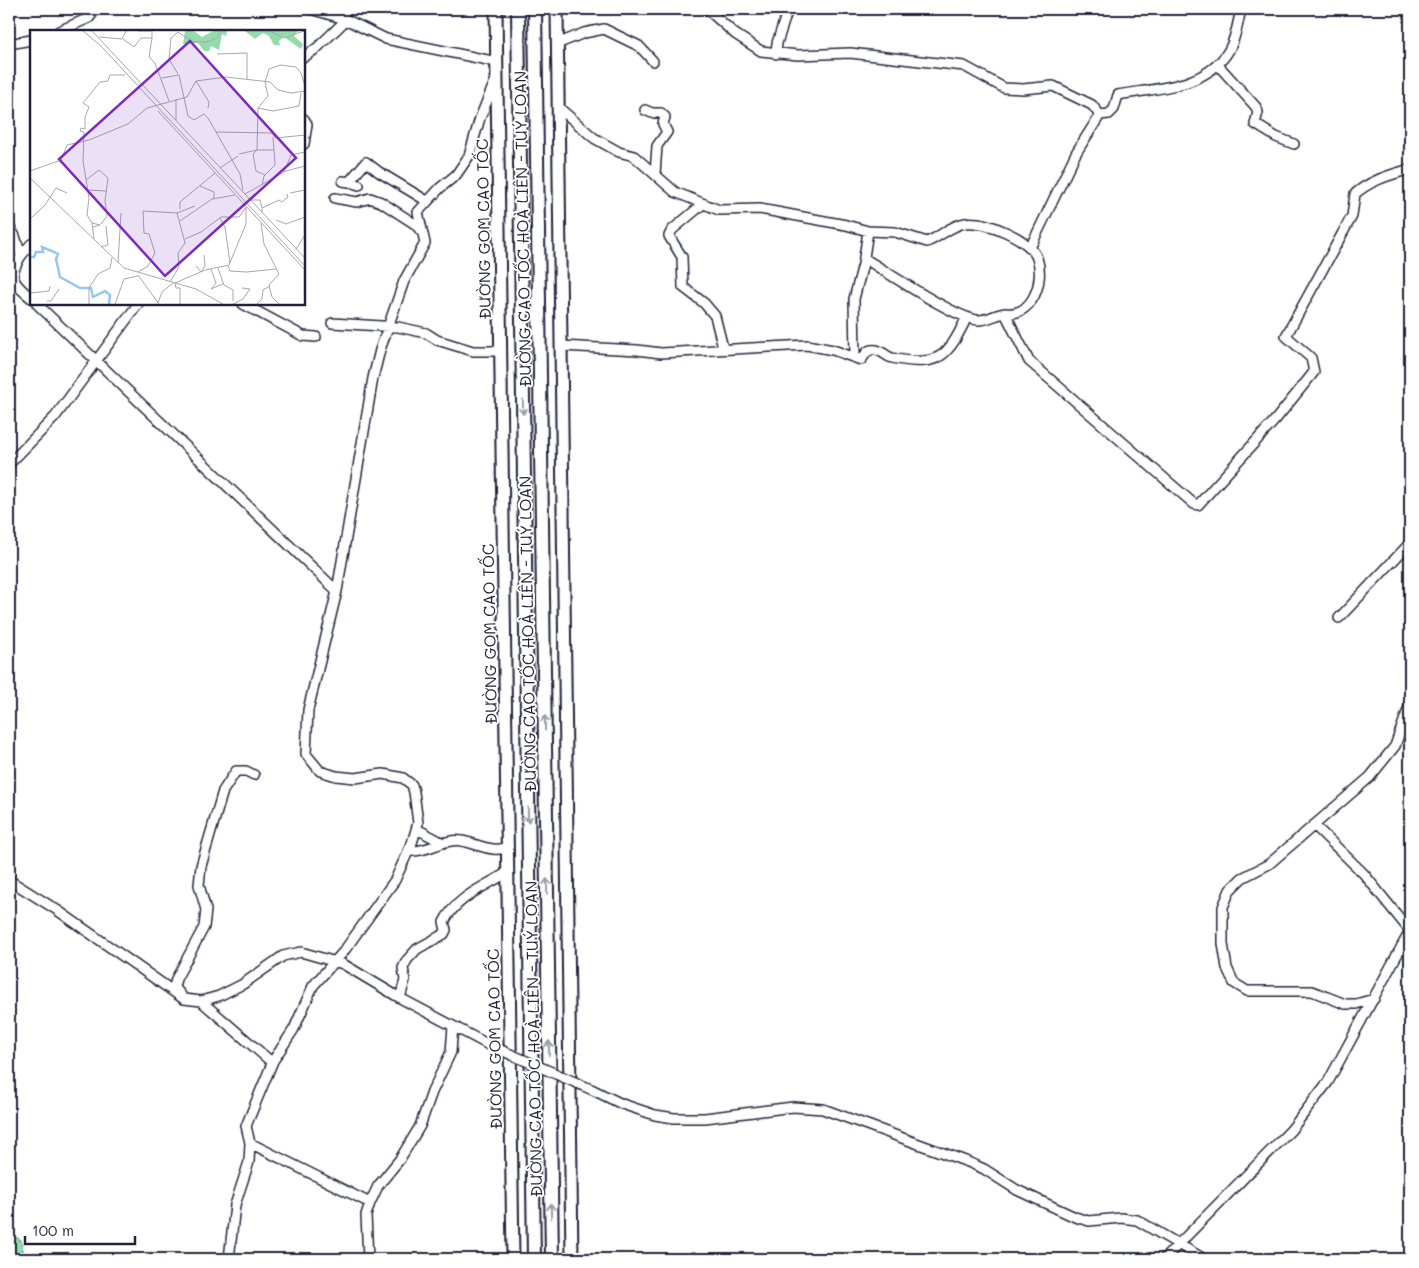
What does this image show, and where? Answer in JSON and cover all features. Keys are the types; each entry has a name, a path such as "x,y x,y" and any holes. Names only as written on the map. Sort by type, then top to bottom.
{"highway":[{"name":"ĐƯỜNG CAO TỐC HOÀ LIÊN - TUÝ LOAN","path":"518,9 534,1259"},
{"name":"ĐƯỜNG CAO TỐC HOÀ LIÊN - TUÝ LOAN","path":"538,9 552,1259"}],"main road":[{"name":"ĐƯỜNG GOM CAO TỐC","path":"496,9 513,1259"},
{"path":"557,9 572,1259"}],"street":[{"path":"61,30 89,18 96,9"},
{"path":"310,9 343,18 386,38 497,62"},
{"path":"305,56 318,48 343,18 346,9"},
{"path":"707,9 751,46 776,54 850,53 964,66 1004,88 1023,89 1053,86 1092,105 1100,115"},
{"path":"776,54 777,43 788,9"},
{"path":"1100,115 1109,114 1114,108 1118,95 1143,92 1198,79 1212,71 1230,49 1241,9"},
{"path":"557,44 584,33 604,29 639,46 653,61"},
{"path":"9,44 30,40"},
{"path":"1218,65 1256,107 1258,112 1255,124 1276,137 1294,144"},
{"path":"229,1259 235,1205 249,1162 250,1143 246,1126 273,1061 294,1029 313,986 336,960 395,880 417,829 416,800 412,785 403,778 383,774 355,778 336,776 320,771 306,754 308,710 336,591 373,378 404,281 425,243 418,212 427,201 456,176 469,156 480,118 497,76"},
{"path":"558,107 594,138 619,152 634,156 677,194 719,210 760,209 846,224 868,231 895,232 927,242 962,223 982,222 1000,228 1030,248 1036,256 1039,267 1036,291 1025,310 1017,314 1005,313 979,320 967,317 940,304 864,258"},
{"path":"646,110 652,113 661,113 665,117 663,124 667,132 657,146 654,174"},
{"path":"1030,248 1076,153 1100,115"},
{"path":"305,121 307,124 305,137"},
{"path":"350,183 366,162 427,201"},
{"path":"1005,313 1029,361 1194,504 1198,505 1276,419 1314,372 1311,358 1286,336 1352,216 1355,194 1362,187 1386,176 1410,169"},
{"path":"335,198 357,202 370,198 381,202 414,224 424,234"},
{"path":"703,204 672,230 669,236 682,257 683,287 704,303 715,316 723,348"},
{"path":"9,226 15,236 21,256"},
{"path":"855,356 854,299 864,258 868,231"},
{"path":"30,245 21,256 12,273 14,282 30,297"},
{"path":"38,305 336,591"},
{"path":"9,464 45,429 97,362 137,305"},
{"path":"245,305 303,336 316,337"},
{"path":"561,346 662,353 723,348 807,345 862,359 867,351 873,349 883,352 890,357 915,360 935,359 951,348 967,317"},
{"path":"332,323 389,327 426,334 437,340 472,351 502,351"},
{"path":"1339,618 1410,543"},
{"path":"1374,999 1356,1004 1345,1004 1312,991 1247,991 1234,984 1227,968 1222,944 1223,907 1230,890 1242,878 1269,864 1370,777 1382,764 1407,725 1410,704"},
{"path":"184,999 174,987 176,979 204,927 206,910 199,885 201,866 218,804 223,791 236,771 246,771 254,775"},
{"path":"1164,1259 1291,1130 1328,1082 1410,931 1364,874 1314,825"},
{"path":"417,829 443,843"},
{"path":"408,850 425,850 443,843 461,840 498,850 508,846"},
{"path":"400,998 405,980 403,968 406,960 417,949 444,934 446,930 444,922 448,914 463,898 508,872"},
{"path":"9,880 57,910 184,999 201,1001 219,996 243,984 289,954 301,952 336,960 400,998 487,1044 622,1104 655,1115 674,1118 705,1118 793,1108 823,1109 968,1162 984,1169 1017,1190 1075,1217 1089,1221 1121,1218 1137,1220 1204,1259"},
{"path":"201,1001 268,1059 273,1061"},
{"path":"368,1259 366,1215 370,1202 378,1186 400,1159 420,1126 432,1092 451,1052 453,1026"},
{"path":"250,1143 370,1202"}],"green space":[{"path":"9,1234 21,1240 24,1255 28,1259 9,1259"}]}
